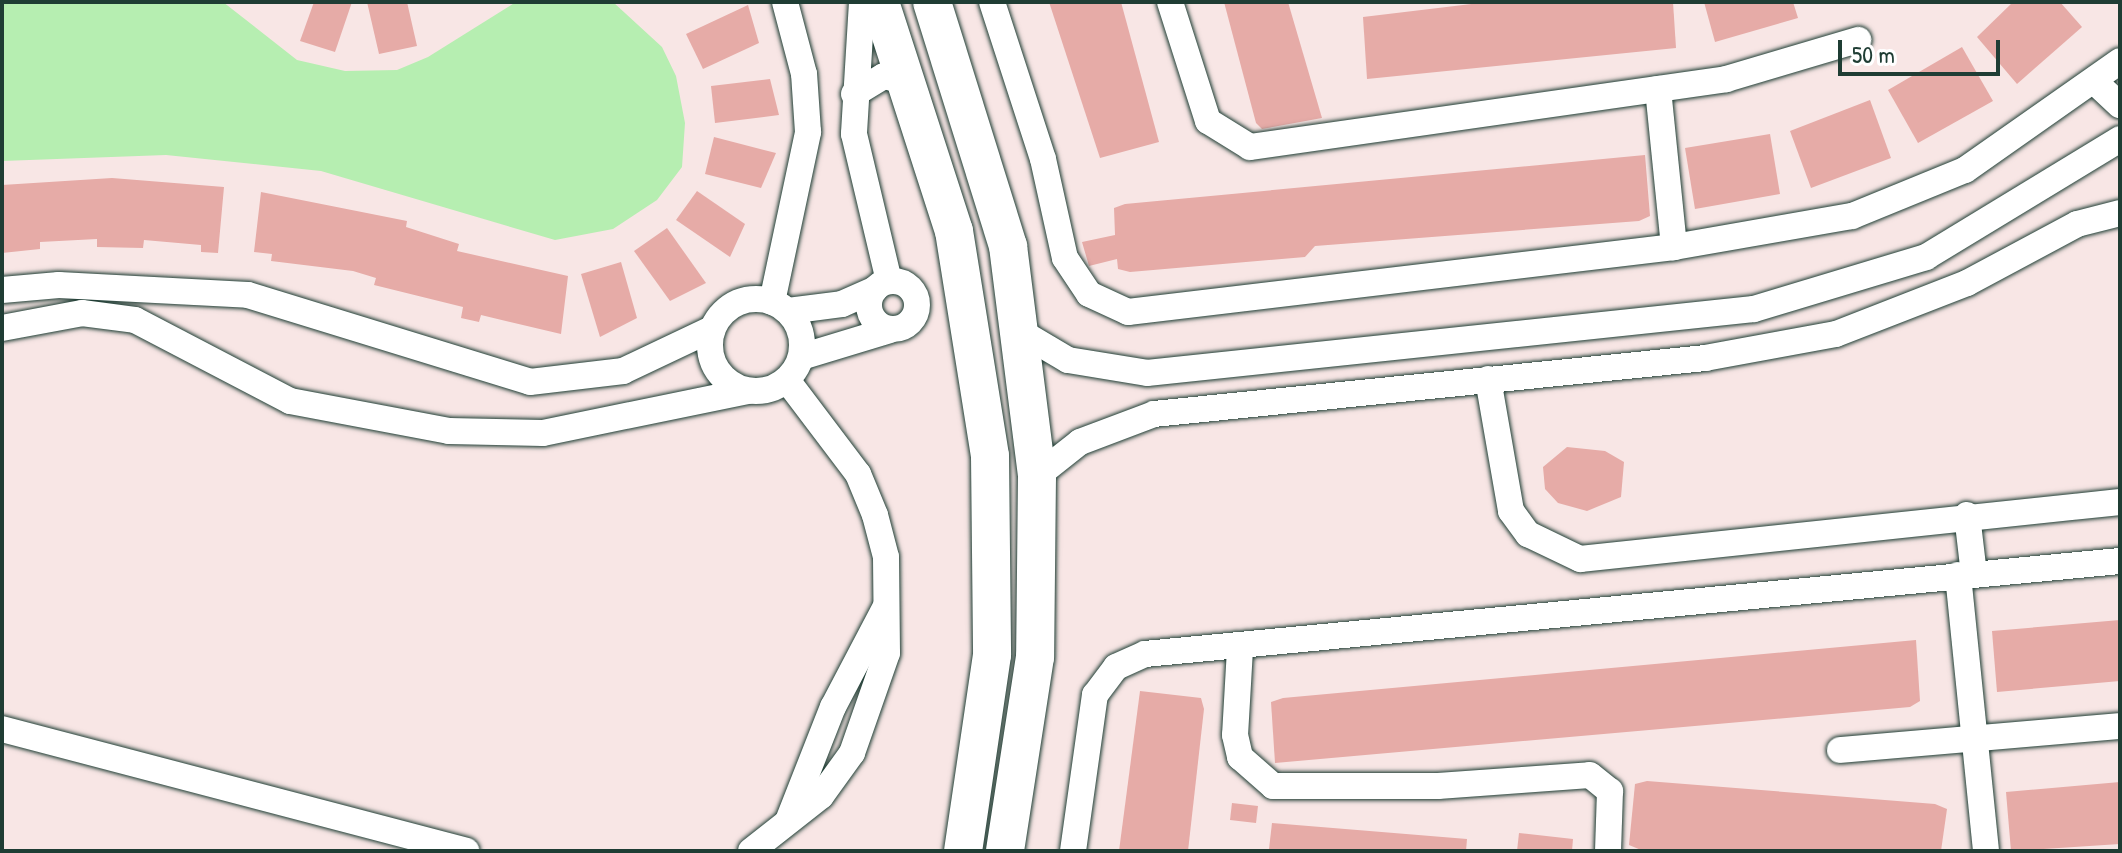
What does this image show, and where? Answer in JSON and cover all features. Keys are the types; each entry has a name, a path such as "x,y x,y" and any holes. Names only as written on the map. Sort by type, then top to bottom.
{"street":[{"path":"2,328 82,313 135,320 290,401 449,431 543,433 748,391 787,380 801,357 801,332 780,306 808,132 804,74 785,2"},
{"path":"862,2 854,94 857,153 882,285 870,314 890,330"},
{"path":"880,2 911,82 970,305 995,530 992,655 963,851"},
{"path":"932,2 986,159 1024,334 1037,476 1039,530 1035,657 1005,851"},
{"path":"992,2 1043,159 1065,258 1081,286 1107,306 1149,313 1797,229 1919,192 2023,136 2120,61"},
{"path":"1170,2 1208,121 1250,147 1726,79 1858,40"},
{"path":"854,94 884,76 911,82"},
{"path":"2095,82 2120,105"},
{"path":"1658,89 1674,247"},
{"path":"1024,334 1094,368 1170,370 1694,317 1813,297 1980,230 2120,139"},
{"path":"1037,476 1103,429 1175,412 1705,358 1836,334 1967,283 2077,224 2120,213"},
{"path":"2,290 73,285 248,295 530,382 623,371 712,329 737,303 780,306 842,304 882,285 904,283 918,300 911,322 801,357"},
{"path":"712,329 709,345 720,375 748,391"},
{"path":"1170,370 1175,412"},
{"path":"1488,379 1511,511 1552,550 1580,559 1967,515 2120,502"},
{"path":"751,851 821,796 852,753 884,666 890,601 886,557 858,474 787,380"},
{"path":"1967,515 1966,575 1986,851"},
{"path":"995,530 1017,537 1039,530"},
{"path":"1073,851 1088,716 1102,682 1145,654 1240,649 2120,561"},
{"path":"788,821 833,707 890,601"},
{"path":"992,655 1014,645 1035,657"},
{"path":"1240,649 1235,735 1240,757 1273,786 1395,788 1590,775 1610,791 1608,851"},
{"path":"1840,750 2120,726"},
{"path":"2,729 466,851"}],"green space":[{"path":"2,2 223,2 297,60 345,71 397,70 428,57 516,2 613,2 662,47 676,76 685,123 682,167 657,200 613,229 555,240 321,171 166,155 2,161"}],"building":[{"path":"314,2 352,2 335,52 300,41"},
{"path":"367,2 407,2 417,46 379,54"},
{"path":"1049,2 1121,2 1159,142 1100,158"},
{"path":"1224,2 1288,2 1322,118 1262,129 1256,123"},
{"path":"1488,2 1673,2 1676,48 1367,79 1363,17"},
{"path":"1704,2 1793,2 1798,18 1715,42"},
{"path":"2013,2 2060,2 2082,27 2017,84 1977,37"},
{"path":"748,5 759,43 703,69 686,34"},
{"path":"1962,47 1993,101 1918,143 1888,90"},
{"path":"770,79 779,115 715,123 711,86"},
{"path":"1870,100 1891,158 1811,188 1790,131"},
{"path":"1770,134 1780,194 1695,209 1685,148"},
{"path":"714,137 776,153 761,188 705,174"},
{"path":"1645,155 1650,216 1639,221 1315,246 1305,257 1130,272 1118,269 1117,259 1089,266 1082,242 1115,235 1114,208 1125,204"},
{"path":"112,178 224,187 218,253 201,252 201,245 144,240 143,248 97,247 97,239 40,242 40,249 2,253 2,185"},
{"path":"697,191 745,224 730,257 676,220"},
{"path":"261,192 407,221 406,227 459,244 457,251 568,276 561,334 481,315 479,322 461,318 463,307 374,285 376,278 353,271 271,261 272,254 254,252"},
{"path":"667,228 706,283 670,301 634,251"},
{"path":"621,262 637,318 600,337 581,274"},
{"path":"1567,447 1605,451 1624,462 1621,497 1587,511 1558,503 1545,489 1543,467"},
{"path":"2120,620 2120,681 1997,692 1992,631"},
{"path":"1916,640 1920,701 1910,707 1275,763 1271,702 1283,698"},
{"path":"1140,691 1201,698 1204,709 1188,851 1119,851"},
{"path":"1647,781 1935,804 1947,809 1941,851 1641,850 1629,845 1635,784"},
{"path":"2120,782 2120,844 2011,851 2006,792"},
{"path":"1232,803 1258,806 1256,823 1230,820"},
{"path":"1272,823 1467,839 1466,851 1281,851 1269,849"},
{"path":"1519,833 1573,839 1572,851 1517,851"}]}
